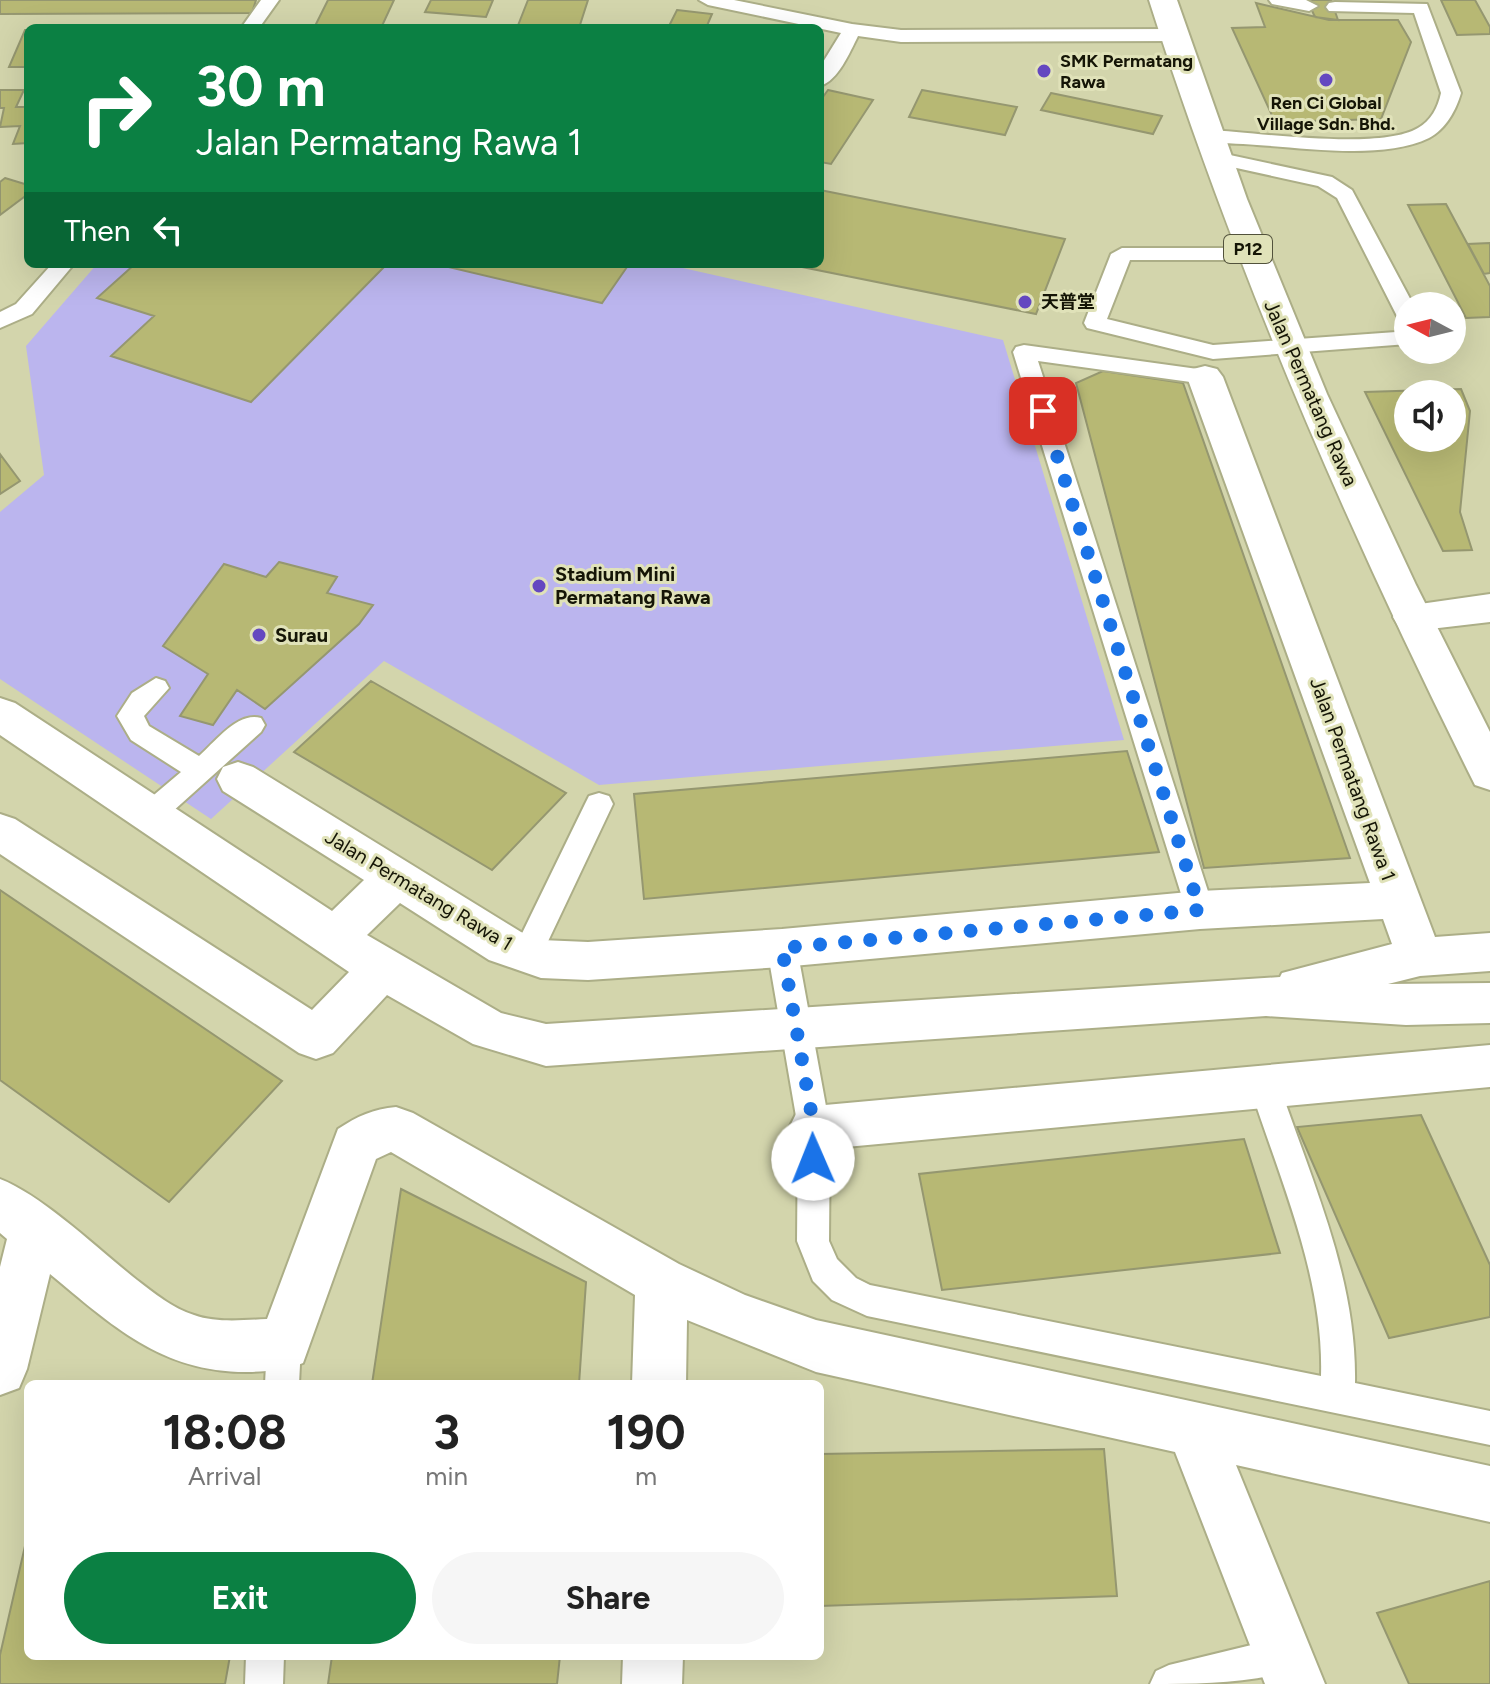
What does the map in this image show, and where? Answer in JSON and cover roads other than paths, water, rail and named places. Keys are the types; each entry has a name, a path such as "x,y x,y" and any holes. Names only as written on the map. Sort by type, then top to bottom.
{"street":[{"name":"Jalan Permatang Rawa","path":"1163,0 1250,254 1371,530 1490,773"},
{"name":"Jalan Permatang Rawa 1","path":"219,775 396,878 505,946 541,959 588,961 782,948 1200,910 1398,900 1205,377"},
{"path":"1413,617 1490,608"},
{"path":"1443,681 1488,710"},
{"path":"0,714 382,969 490,1030 546,1045 1266,996 1358,1003 1477,1004 1490,1063 814,1128"},
{"path":"0,831 316,1038 382,969"},
{"path":"336,936 396,878"},
{"path":"1398,900 1420,957"},
{"path":"1266,996 1420,957 1490,952"},
{"path":"18,1215 145,1319 190,1341 229,1346 283,1365 356,1145 376,1131 396,1129 661,1282 734,1316 816,1346 1490,1494"},
{"path":"0,1369 18,1215"},
{"path":"659,1380 661,1282"},
{"path":"1194,1430 1290,1670"},
{"path":"652,1684 653,1660"}],"lane":[{"path":"253,24 270,0"},
{"path":"708,0 823,24"},
{"path":"1278,0 1309,6"},
{"path":"1212,147 1384,143 1422,135 1439,119 1449,104 1451,93 1421,8 1335,7"},
{"path":"824,24 901,36 1174,35"},
{"path":"824,75 840,54 852,30"},
{"path":"1212,147 1325,181 1345,194 1396,292"},
{"path":"1250,254 1122,254 1095,323 1213,352 1292,349 1394,340"},
{"path":"0,321 24,309 60,268"},
{"path":"1200,910 1024,352 1205,377"},
{"path":"156,688 141,700 130,716 140,733 219,775"},
{"path":"152,813 219,775 252,725"},
{"path":"527,954 599,804"},
{"path":"782,948 814,1128 813,1241 825,1270 844,1289 867,1300 1490,1428"},
{"path":"1265,1087 1331,1288 1339,1344 1338,1396"},
{"path":"264,1684 265,1660"},
{"path":"1169,1684 1290,1670"}],"place":[{"name":"SMK Permatang Rawa","path":"1044,71"},
{"name":"Ren Ci Global Village Sdn. Bhd.","path":"1326,80"},
{"name":"天普堂","path":"1025,302"},
{"name":"Stadium Mini Permatang Rawa","path":"539,586"},
{"name":"Surau","path":"259,635"}]}
